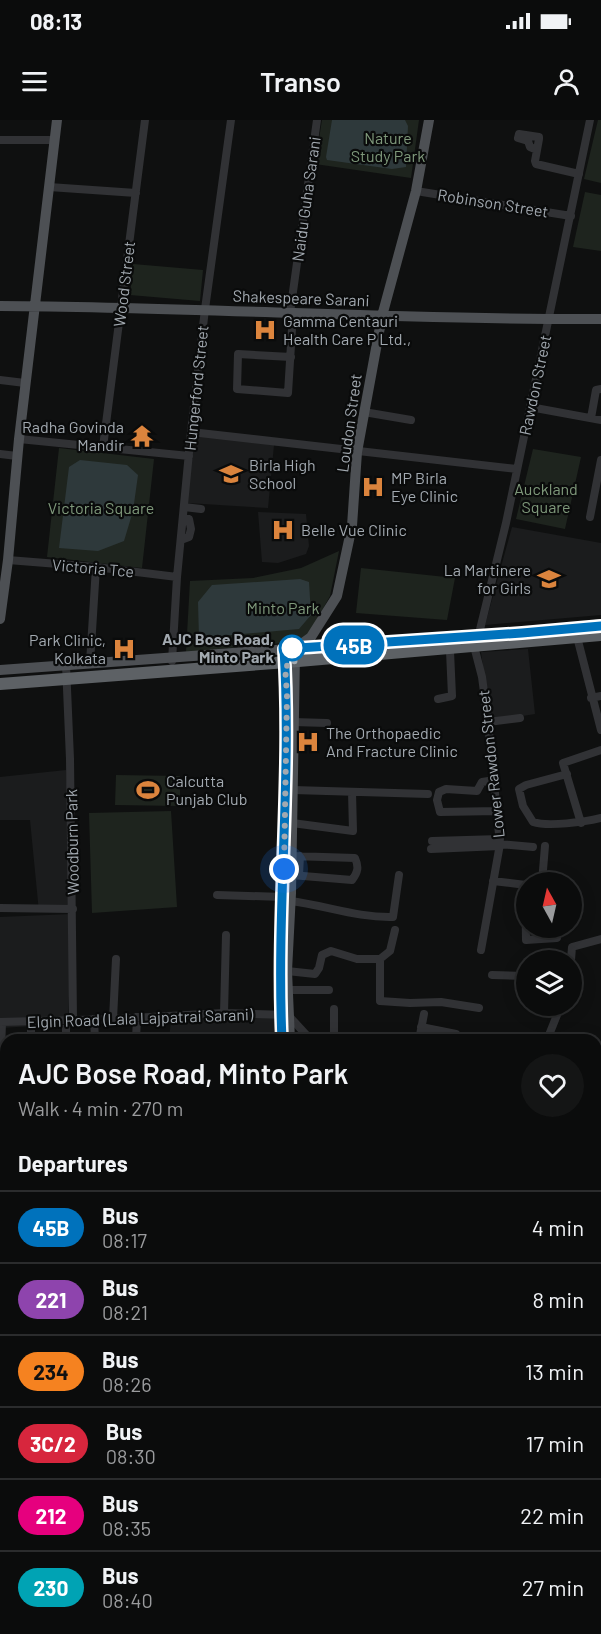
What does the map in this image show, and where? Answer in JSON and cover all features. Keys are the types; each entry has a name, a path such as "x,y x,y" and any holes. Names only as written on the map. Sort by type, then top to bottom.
{"highway":[{"path":"0,676 284,655 560,632 601,626"},
{"path":"0,684 276,663 601,634"}],"main road":[{"path":"0,619 25,383 57,120"},
{"name":"Loudon Street","path":"290,648 311,637 337,596 352,526 357,452 382,316 416,190 429,120"},
{"name":"Shakespeare Sarani","path":"0,306 601,319"},
{"path":"0,670 601,626"},
{"path":"0,689 601,640"},
{"path":"289,1034 279,984 287,899 295,875 296,856 292,823 293,722 290,648"},
{"path":"283,1034 288,990 287,704 290,665"}],"street":[{"name":"Wood Street","path":"103,447 145,120"},
{"name":"Hungerford Street","path":"171,675 177,577 191,432 231,120"},
{"name":"Naidu Guha Sarani","path":"291,357 238,354 237,389 288,393 291,357 291,313 317,120"},
{"name":"Rawdon Street","path":"475,650 501,543 590,120"},
{"path":"0,140 55,140"},
{"path":"537,150 536,164 579,174"},
{"path":"49,187 136,193"},
{"name":"Robinson Street","path":"416,190 571,216"},
{"path":"0,380 25,383"},
{"path":"591,418 597,390 601,389"},
{"path":"530,407 601,420"},
{"path":"364,412 411,420"},
{"path":"191,432 517,469"},
{"path":"19,438 189,456"},
{"path":"0,454 17,456"},
{"path":"590,516 601,460"},
{"path":"184,507 201,508"},
{"name":"Victoria Tce","path":"8,560 96,567 177,577"},
{"path":"90,663 96,567"},
{"path":"575,628 601,730"},
{"name":"Lower Rawdon Street","path":"475,650 482,677 488,722 500,843 481,950"},
{"path":"438,699 452,696 450,651"},
{"name":"Woodburn Park","path":"66,665 73,909 70,1019 67,1034"},
{"path":"591,698 601,696"},
{"path":"488,722 520,718"},
{"path":"293,722 327,723"},
{"path":"581,823 563,763 601,750"},
{"path":"567,774 522,787 518,792 526,813 535,824 581,823 601,818"},
{"path":"495,780 482,782 477,791 446,789 440,792 438,807 440,812 498,811"},
{"path":"293,790 428,794"},
{"path":"292,823 353,831 352,792"},
{"path":"432,845 500,843 533,847"},
{"path":"543,872 545,846"},
{"path":"295,875 352,880 357,873 358,866 355,858 296,856"},
{"path":"217,895 287,899 360,914 393,917 399,875"},
{"path":"494,880 516,883"},
{"path":"0,908 73,909"},
{"path":"287,971 315,974 320,968 322,955 327,951 357,959 380,960 390,951 395,930"},
{"path":"224,1013 226,935"},
{"path":"526,938 526,940 557,938"},
{"path":"572,950 572,947 601,939"},
{"path":"113,1020 116,959"},
{"path":"380,960 380,1001 441,1002 479,1008"},
{"path":"492,975 516,976"},
{"path":"288,990 329,990"},
{"path":"334,1009 334,1034"},
{"name":"Elgin Road (Lala Lajpatrai Sarani)","path":"1,1022 113,1020 224,1013 285,1015"},
{"path":"420,1034 424,1014"},
{"path":"285,1015 305,1034"},
{"path":"550,1034 557,1016"},
{"path":"136,1034 137,1017"},
{"path":"94,1019 94,1034"},
{"path":"31,1021 31,1034"},
{"path":"422,1027 456,1034"}],"shaded area":[{"name":"Nature Study Park","path":"332,120 405,120 408,126 406,167 392,169 327,160"},
{"name":"Birla High School","path":"194,435 274,445 268,508 187,503"},
{"path":"80,460 127,465 138,475 133,511 124,541 98,551 59,548 69,467"},
{"name":"Belle Vue Clinic","path":"258,512 306,514 309,546 306,554 278,563 262,562"},
{"name":"La Martinere for Girls","path":"512,527 601,543 601,615 485,625"},
{"path":"300,579 309,582 311,615 299,629 199,638 198,602 212,585"},
{"path":"528,649 535,714 490,721 481,652"},
{"path":"66,770 75,910 39,912 30,820 0,820 0,777"},
{"path":"72,914 68,1024 0,1028 0,917"},
{"path":"284,1012 286,1034 170,1034 171,1020"}],"green space":[{"name":"Nature Study Park","path":"322,120 419,120 411,178 315,164"},
{"path":"598,120 601,120 601,183 584,179"},
{"path":"585,192 601,195 601,251 573,247"},
{"path":"133,264 203,270 200,301 130,295"},
{"name":"Victoria Square","path":"59,448 154,459 142,568 47,557"},
{"name":"Auckland Square","path":"533,449 581,457 565,529 516,519"},
{"name":"Minto Park","path":"339,551 330,596 305,641 186,652 190,581 253,578 301,568"},
{"path":"361,568 455,578 447,620 356,613"},
{"name":"Calcutta Punjab Club","path":"116,775 180,776 180,806 115,805"},
{"path":"171,811 177,907 92,913 89,813"}],"bus line":[{"name":"45B","path":"282,1034 279,984 284,882 287,695 284,649 601,626"}],"place":[{"name":"Gamma Centauri Health Care P Ltd.,","path":"265,330"},
{"name":"Radha Govinda Mandir","path":"142,436"},
{"name":"Birla High School","path":"231,474"},
{"name":"MP Birla Eye Clinic","path":"373,487"},
{"name":"Belle Vue Clinic","path":"283,530"},
{"name":"La Martinere for Girls","path":"549,579"},
{"name":"AJC Bose Road, Minto Park","path":"292,648"},
{"name":"Park Clinic, Kolkata","path":"124,649"},
{"name":"The Orthopaedic And Fracture Clinic","path":"308,742"},
{"name":"Calcutta Punjab Club","path":"148,790"}],"route":[{"path":"284,869 287,695 285,666 294,665 296,648 292,648"}]}
